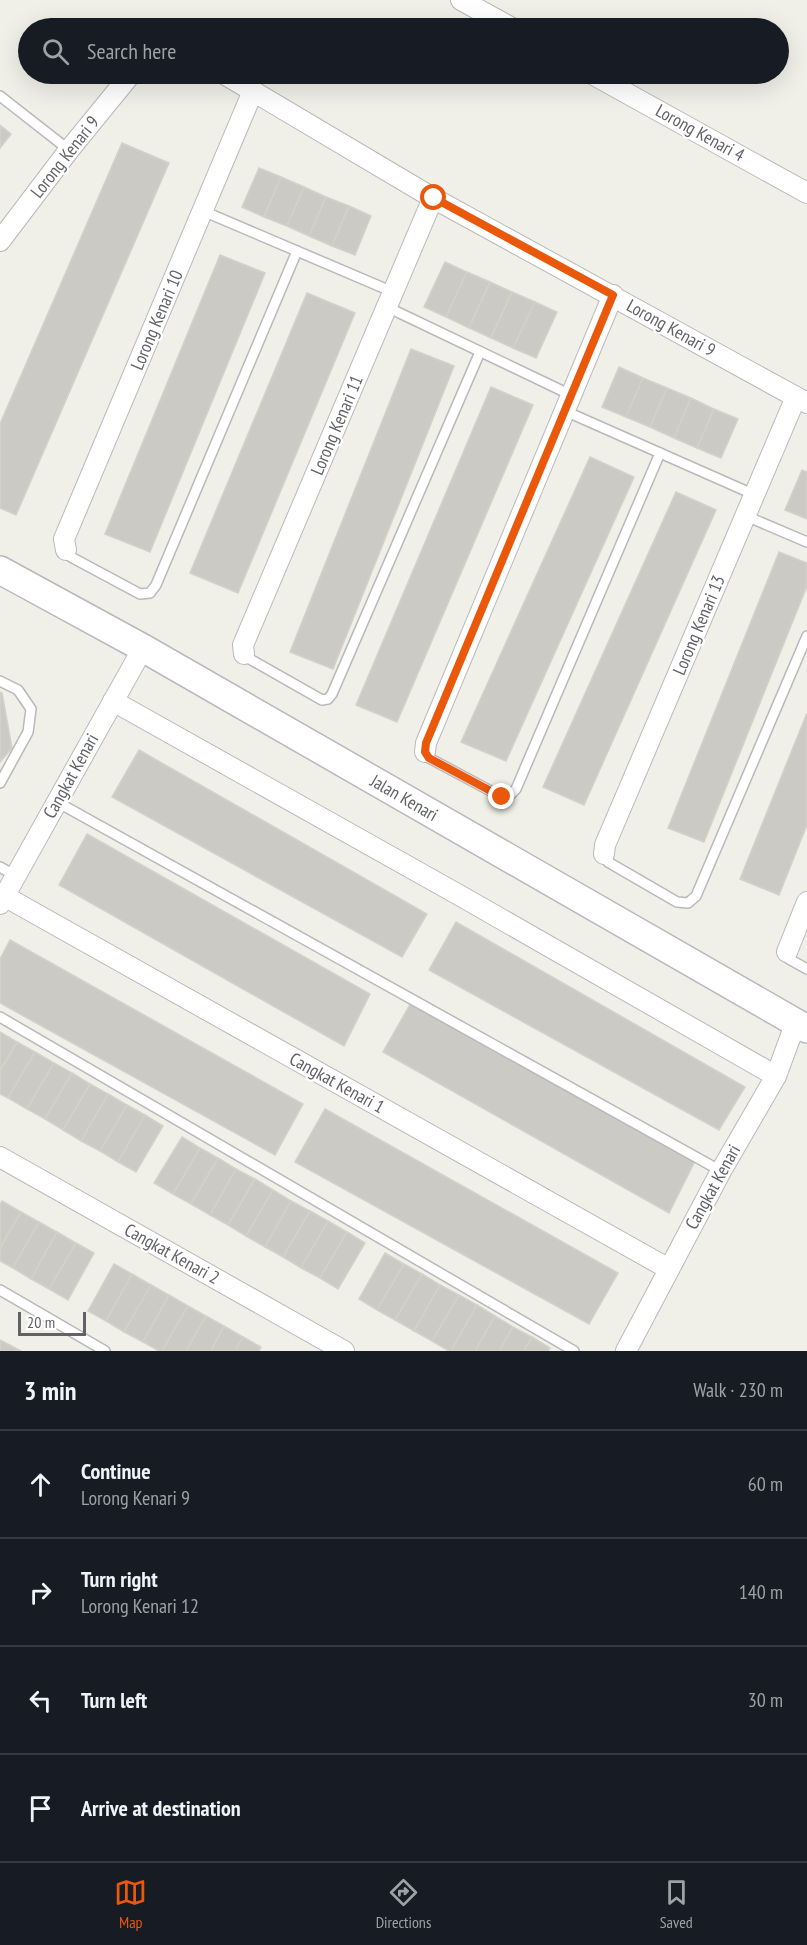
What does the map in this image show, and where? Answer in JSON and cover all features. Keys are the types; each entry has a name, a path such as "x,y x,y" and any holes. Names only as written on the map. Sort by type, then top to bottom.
{"street":[{"path":"460,0 493,18"},
{"name":"Lorong Kenari 9","path":"0,241 123,84"},
{"name":"Lorong Kenari 9","path":"241,84 434,198 802,400"},
{"name":"Lorong Kenari 4","path":"610,84 807,193"},
{"name":"Lorong Kenari 10","path":"66,550 64,539 253,91"},
{"name":"Lorong Kenari 11","path":"244,654 243,645 434,198"},
{"path":"425,752 426,743 613,295"},
{"name":"Lorong Kenari 13","path":"604,854 605,845 746,516 802,400"},
{"name":"Jalan Kenari","path":"0,570 143,648 802,1025"},
{"name":"Cangkat Kenari","path":"1,898 8,871 57,802 143,648"},
{"path":"113,701 776,1076"},
{"name":"Cangkat Kenari 1","path":"1,898 669,1269"},
{"path":"787,952 807,902"},
{"name":"Cangkat Kenari","path":"626,1351 721,1171 776,1076 802,1025"},
{"name":"Cangkat Kenari 2","path":"0,1157 344,1351"}],"lane":[{"path":"0,96 69,150"},
{"path":"203,211 297,251 390,300 568,403 660,453 756,495"},
{"path":"66,550 71,557 140,594 150,593 156,585 297,251"},
{"path":"244,654 322,700 328,699 480,352"},
{"path":"425,752 429,758 502,797 509,796 516,789 660,453"},
{"path":"746,516 807,542"},
{"path":"604,854 608,862 677,902 688,903 696,896 807,636"},
{"path":"0,681 18,690 32,709 28,732 0,783"},
{"path":"57,802 721,1171"},
{"path":"787,952 789,959 807,969"},
{"path":"0,1017 574,1351"},
{"path":"0,1290 105,1351"}],"building":[{"path":"0,125 11,134 0,148"},
{"path":"122,143 169,163 16,515 0,508 0,424"},
{"path":"259,168 281,177 264,217 242,207"},
{"path":"281,177 304,187 287,226 264,217"},
{"path":"304,187 326,197 309,236 287,226"},
{"path":"326,197 349,206 332,246 309,236"},
{"path":"349,206 371,216 355,255 332,246"},
{"path":"220,255 265,273 150,552 105,534"},
{"path":"445,262 467,272 446,317 424,307"},
{"path":"467,272 490,282 469,328 446,317"},
{"path":"490,282 512,292 491,338 469,328"},
{"path":"512,292 535,302 513,348 491,338"},
{"path":"307,293 355,313 238,593 190,573"},
{"path":"535,302 557,312 536,358 513,348"},
{"path":"411,349 454,366 333,669 290,652"},
{"path":"619,367 643,378 626,417 602,407"},
{"path":"643,378 667,388 650,427 626,417"},
{"path":"491,387 533,405 397,722 356,705"},
{"path":"667,388 691,398 674,438 650,427"},
{"path":"691,398 714,409 697,448 674,438"},
{"path":"714,409 738,419 721,458 697,448"},
{"path":"590,457 634,477 506,761 461,742"},
{"path":"802,470 807,472 807,519 785,510"},
{"path":"676,492 716,510 584,805 543,787"},
{"path":"779,552 807,563 807,586 704,842 668,828"},
{"path":"0,692 12,748 0,762"},
{"path":"807,713 807,825 779,895 740,879"},
{"path":"139,750 427,914 402,957 112,797"},
{"path":"87,834 370,994 344,1046 59,885"},
{"path":"456,922 745,1087 719,1130 429,970"},
{"path":"10,940 303,1104 275,1155 0,1003 0,959"},
{"path":"412,1001 695,1161 669,1213 383,1052"},
{"path":"0,1032 17,1042 0,1071"},
{"path":"17,1042 35,1052 8,1098 0,1094 0,1071"},
{"path":"35,1052 54,1063 27,1109 8,1098"},
{"path":"54,1063 72,1073 45,1119 27,1109"},
{"path":"72,1073 90,1084 63,1130 45,1119"},
{"path":"90,1084 108,1094 81,1141 63,1130"},
{"path":"108,1094 127,1105 100,1151 81,1141"},
{"path":"127,1105 145,1115 118,1162 100,1151"},
{"path":"325,1109 618,1273 589,1324 295,1162"},
{"path":"145,1115 163,1126 136,1172 118,1162"},
{"path":"182,1137 200,1148 173,1194 154,1183"},
{"path":"200,1148 218,1158 191,1204 173,1194"},
{"path":"218,1158 236,1169 210,1215 191,1204"},
{"path":"236,1169 255,1179 228,1225 210,1215"},
{"path":"255,1179 273,1190 246,1236 228,1225"},
{"path":"273,1190 291,1201 265,1247 246,1236"},
{"path":"2,1201 21,1212 0,1248 0,1205"},
{"path":"291,1201 310,1211 283,1257 265,1247"},
{"path":"310,1211 328,1221 301,1268 283,1257"},
{"path":"21,1212 39,1222 13,1268 0,1261 0,1248"},
{"path":"328,1221 347,1232 320,1278 301,1268"},
{"path":"39,1222 57,1232 31,1279 13,1268"},
{"path":"57,1232 76,1243 49,1289 31,1279"},
{"path":"347,1232 365,1243 338,1289 320,1278"},
{"path":"76,1243 94,1253 68,1300 49,1289"},
{"path":"385,1253 404,1264 377,1310 359,1299"},
{"path":"114,1264 132,1274 106,1321 88,1311"},
{"path":"404,1264 422,1274 395,1320 377,1310"},
{"path":"132,1274 151,1285 124,1332 106,1321"},
{"path":"422,1274 440,1285 414,1331 395,1320"},
{"path":"151,1285 169,1295 143,1342 124,1332"},
{"path":"440,1285 459,1295 432,1341 414,1331"},
{"path":"169,1295 188,1306 162,1351 159,1351 143,1342"},
{"path":"459,1295 477,1305 449,1351 432,1341"},
{"path":"477,1305 495,1316 475,1351 451,1351"},
{"path":"188,1306 206,1316 186,1351 162,1351"},
{"path":"206,1316 224,1326 211,1351 186,1351"},
{"path":"495,1316 513,1327 499,1351 475,1351"},
{"path":"224,1326 243,1337 235,1351 211,1351"},
{"path":"513,1327 532,1337 524,1351 499,1351"},
{"path":"243,1337 261,1347 259,1351 235,1351"},
{"path":"532,1337 550,1348 548,1351 524,1351"},
{"path":"0,1340 21,1351 0,1351"}],"route":[{"path":"434,198 613,295 426,743 425,752 429,758 502,797"}]}
